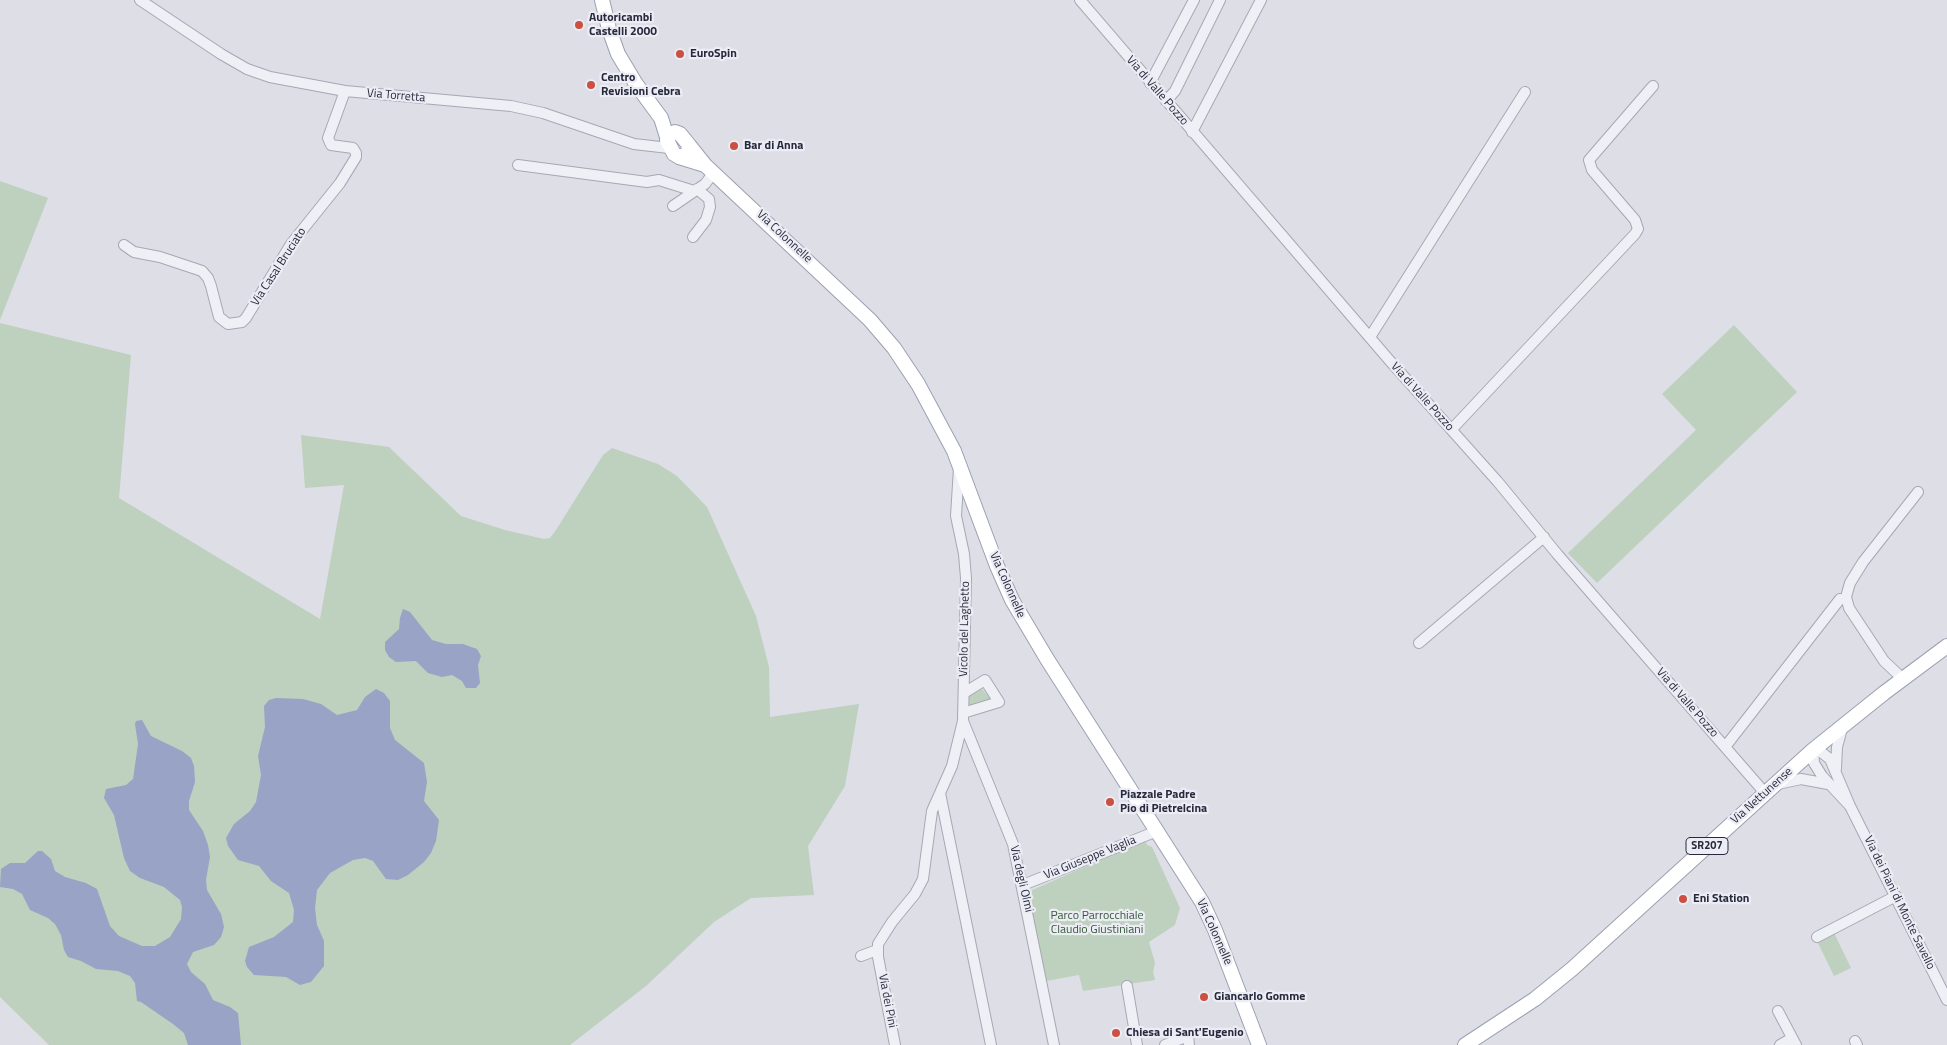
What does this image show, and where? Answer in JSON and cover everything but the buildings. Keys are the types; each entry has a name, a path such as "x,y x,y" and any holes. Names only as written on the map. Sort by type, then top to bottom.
{"main road":[{"name":"Via Colonnelle","path":"602,0 609,29 618,54 671,140 709,169 878,329 918,384 940,422 959,462 997,566 1012,600 1047,659 1202,902 1259,1045"},
{"name":"Via Colonnelle","path":"671,140 680,134 709,169"},
{"path":"671,140 688,154 689,145"},
{"name":"Via Nettunense","path":"1465,1045 1535,999 1572,969 1813,750 1947,646"}],"street":[{"name":"Via Torretta","path":"140,0 247,69 291,82 345,91 524,108 634,144 671,140"},
{"name":"Via di Valle Pozzo","path":"1080,0 1192,132 1452,429 1726,747 1770,789"},
{"path":"1150,83 1194,0"},
{"path":"1166,101 1175,91 1220,0"},
{"path":"1192,132 1261,0"},
{"path":"1452,429 1636,234 1638,229 1635,220 1592,170 1589,160 1653,86"},
{"name":"Via Casal Bruciato","path":"124,245 134,252 160,257 202,271 208,278 211,286 219,317 228,324 242,322 291,244 340,183 356,157 353,148 331,145 328,138 345,91"},
{"path":"1370,337 1525,92"},
{"path":"518,165 647,182 660,180 695,190 709,199 710,206 706,220 693,237"},
{"path":"673,206 705,184 709,169"},
{"name":"Vicolo del Laghetto","path":"878,950 892,922 915,894 922,879 931,816 952,766 963,717 966,578 964,554 956,511 959,462"},
{"path":"1903,679 1884,661 1849,608 1846,597 1850,583 1863,562 1918,492"},
{"path":"1419,643 1544,537"},
{"path":"1726,747 1840,598"},
{"path":"963,717 999,702 985,680 964,693"},
{"name":"Via degli Olmi","path":"963,717 1014,844 1054,1045"},
{"path":"1836,773 1836,753 1843,725"},
{"path":"1813,750 1828,756 1850,806 1828,784 1815,766 1813,750"},
{"path":"1770,789 1801,779 1828,784"},
{"path":"940,793 991,1045"},
{"name":"Via dei Piani di Monte Savello","path":"1850,806 1947,1000"},
{"name":"Via Giuseppe Vaglia","path":"1023,885 1157,831"},
{"path":"1817,937 1896,896"},
{"path":"861,956 878,950"},
{"name":"Via dei Pini","path":"878,950 895,1045"},
{"path":"1127,986 1138,1045"},
{"path":"1778,1012 1794,1042 1780,1045"},
{"path":"1165,1045 1188,1040"}],"green space":[{"path":"0,181 48,198 0,320"},
{"path":"0,323 131,355 119,498 320,619 344,485 305,488 301,435 389,447 461,516 505,530 544,539 550,538 556,530 603,455 612,448 658,464 677,476 707,507 756,616 769,667 770,717 859,704 845,786 808,846 814,895 751,898 714,922 646,986 570,1045 49,1045 0,997"},
{"path":"1734,325 1797,392 1597,583 1568,553 1696,430 1662,394"},
{"path":"982,689 990,698 989,701 969,706 968,697"},
{"name":"Parco Parrocchiale Claudio Giustiniani","path":"1145,840 1147,845 1152,847 1180,908 1175,925 1149,942 1155,963 1153,972 1155,980 1083,991 1079,975 1046,981 1028,892"},
{"path":"1834,933 1851,968 1834,976 1817,941"}],"water":[{"path":"403,609 410,612 432,640 446,644 463,644 477,649 481,656 478,665 480,683 476,688 466,688 462,681 452,675 442,677 428,673 416,661 396,662 389,657 385,650 385,642 399,629"},
{"path":"376,689 384,693 390,701 390,728 395,740 424,763 427,782 424,801 439,820 436,841 431,853 424,862 408,875 398,880 386,879 373,861 365,858 353,860 330,873 317,890 315,908 317,925 324,941 324,966 311,982 300,985 286,977 254,975 247,967 245,961 249,947 274,937 293,922 294,910 289,893 271,881 259,866 238,860 228,846 226,838 234,824 250,811 256,802 261,775 258,756 265,727 264,706 269,700 276,698 303,699 321,704 337,715 357,710 365,697"},
{"path":"142,720 151,736 182,751 191,758 194,766 195,782 189,801 189,810 203,831 208,845 210,857 206,880 207,890 221,914 224,927 221,937 214,945 193,952 187,964 191,972 205,984 213,1000 230,1007 238,1013 241,1045 188,1045 184,1033 137,1001 135,983 130,976 118,971 96,969 68,957 64,950 61,935 55,924 48,918 30,910 22,894 13,889 0,887 1,869 10,863 25,863 38,851 42,851 51,859 55,871 65,877 86,883 97,889 110,926 119,936 142,946 155,946 170,937 181,919 182,907 180,900 164,887 140,878 130,871 124,858 114,815 104,798 106,789 126,785 133,779 138,744 135,724 136,721"}],"place":[{"name":"Autoricambi Castelli 2000","path":"579,25"},
{"name":"EuroSpin","path":"680,54"},
{"name":"Centro Revisioni Cebra","path":"591,85"},
{"name":"Bar di Anna","path":"734,146"},
{"name":"Piazzale Padre Pio di Pietrelcina","path":"1110,802"},
{"name":"Eni Station","path":"1683,899"},
{"name":"Giancarlo Gomme","path":"1204,997"},
{"name":"Chiesa di Sant'Eugenio","path":"1116,1033"}]}
